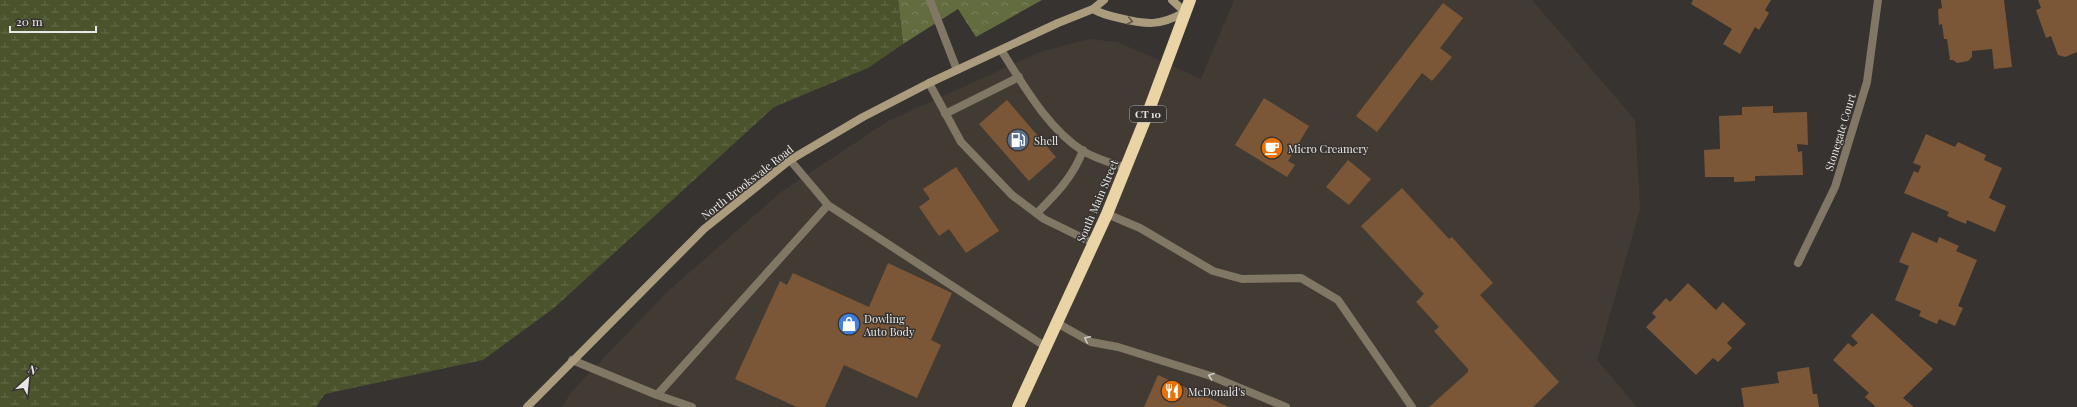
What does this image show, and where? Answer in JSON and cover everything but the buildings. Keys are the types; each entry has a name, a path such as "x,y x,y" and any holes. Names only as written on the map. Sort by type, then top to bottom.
{"highway":[{"name":"South Main Street","path":"1018,407 1107,214 1149,110 1190,0"}],"main road":[{"name":"North Brooksvale Road","path":"527,407 572,360 704,229 790,160 863,117 929,83 1058,23 1093,10 1104,0"},
{"path":"1093,10 1100,14 1144,24 1171,20 1185,12 1172,0"}],"street":[{"path":"930,0 957,70"},
{"name":"Stonegate Court","path":"1798,263 1835,187 1866,82 1878,0"},
{"path":"1001,50 1036,104 1061,131 1083,150 1126,168"},
{"path":"945,114 1019,77"},
{"path":"929,83 961,142 1012,195 1037,214 1093,244"},
{"path":"1037,214 1068,179 1080,160 1083,150"},
{"path":"790,160 828,205 1046,347"},
{"path":"657,395 828,205"},
{"path":"1107,214 1140,228 1213,271 1242,279 1301,278 1338,300 1411,405"},
{"path":"1057,323 1091,342 1118,347 1211,376 1286,407"},
{"path":"572,360 657,395 692,407"}],"shaded area":[{"path":"1234,0 1532,0 1635,120 1640,209 1597,360 1637,407 562,407 572,391 666,293 781,192 888,121 1040,52 1089,39 1118,42 1201,79"}],"green space":[{"path":"0,0 898,0 903,44 868,68 774,107 554,308 483,360 325,394 316,407 0,407"},
{"path":"898,0 1042,0 976,37 958,9 903,44"}],"place":[{"name":"Shell","path":"1018,140"},
{"name":"Micro Creamery","path":"1272,148"},
{"name":"Dowling Auto Body","path":"849,324"},
{"name":"McDonald's","path":"1172,391"}]}
